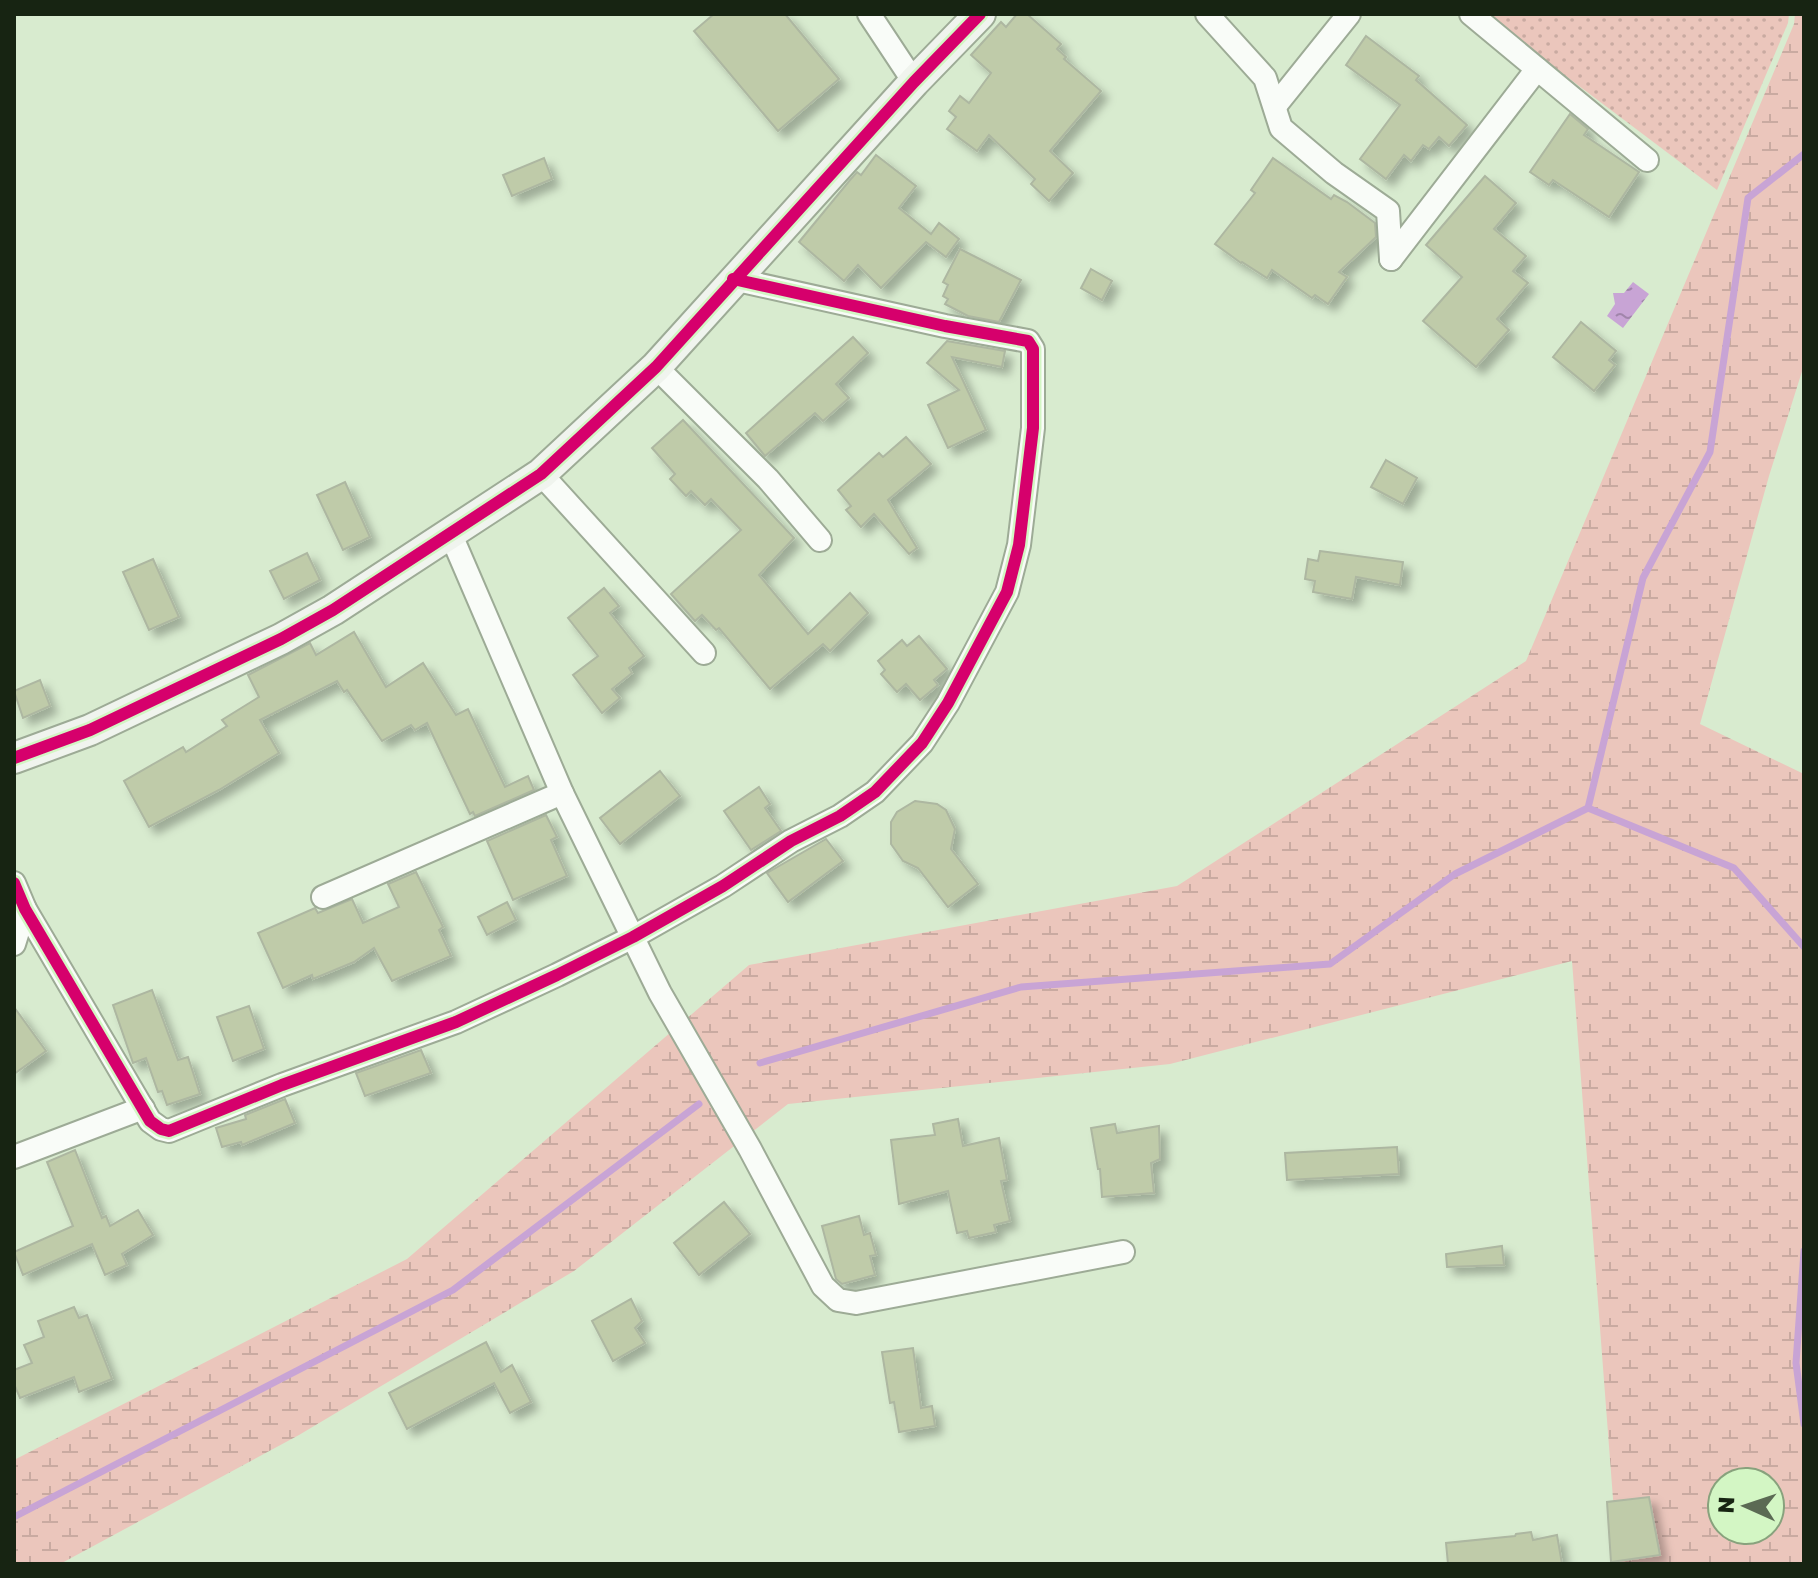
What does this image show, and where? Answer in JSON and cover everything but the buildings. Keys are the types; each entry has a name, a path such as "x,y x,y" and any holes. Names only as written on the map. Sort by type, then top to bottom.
{"street":[{"path":"869,14 914,82"},
{"path":"15,754 90,730 281,639 333,610 541,474 656,367 733,279 980,14"},
{"path":"1207,14 1265,78 1281,128 1334,173 1388,211 1391,259 1537,69"},
{"path":"1275,106 1349,14"},
{"path":"1471,14 1647,160"},
{"path":"14,883 25,909 150,1121 161,1129 176,1130 282,1085 456,1022 633,937 723,886 791,841 840,816 875,792 922,743 948,703 1007,592 1019,545 1033,428 1033,349 1028,341 733,279"},
{"path":"656,367 768,479 820,540"},
{"path":"541,474 704,653"},
{"path":"451,535 562,793 660,993 750,1149 823,1286 838,1300 856,1303 1123,1252"},
{"path":"323,897 562,793"},
{"path":"14,944 25,909"},
{"path":"14,1157 143,1108"}],"green space":[{"path":"1492,14 1789,14 1788,23 1717,190 1489,18"},
{"path":"1795,14 1804,14 1804,365 1769,476 1700,724 1804,774 1804,1564 1618,1564 1572,961 1170,1064 788,1104 574,1271 299,1435 60,1564 14,1564 14,1460 407,1259 749,965 1177,886 1526,661 1794,24"}],"water":[{"path":"1633,282 1649,294 1623,328 1607,316 1615,304 1613,293 1624,293"}],"waterway":[{"path":"1804,154 1748,198 1710,452 1643,578 1588,808 1734,868 1804,947"},
{"path":"760,1063 1021,987 1330,964 1455,874 1588,808"},
{"path":"14,1517 453,1290 699,1104"},
{"path":"1804,1251 1796,1363 1804,1424"}],"cycle path":[{"path":"14,758 90,730 281,639 333,610 541,474 656,367 914,82 980,14"},
{"path":"14,883 25,909 150,1121 169,1131 282,1085 456,1022 557,975 633,937 723,886 791,841 840,816 875,792 922,743 948,703 1007,592 1019,545 1033,428 1033,349 1028,341 733,279"}]}
